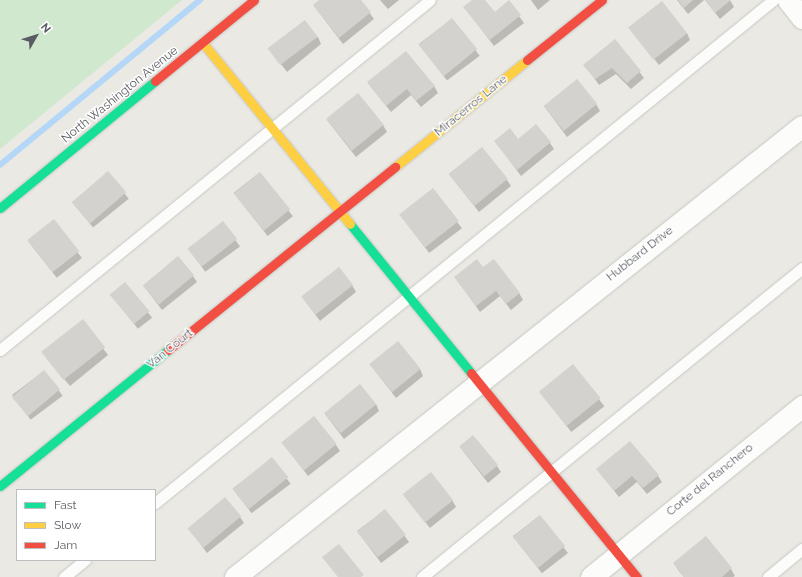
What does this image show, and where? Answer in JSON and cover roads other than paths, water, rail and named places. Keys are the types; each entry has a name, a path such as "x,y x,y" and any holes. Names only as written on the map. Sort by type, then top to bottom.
{"street":[{"name":"North Washington Avenue","path":"0,208 254,0"},
{"name":"Miracerros Lane","path":"340,211 602,0"},
{"path":"788,0 802,18"},
{"path":"203,43 637,577"},
{"name":"Hubbard Drive","path":"478,382 802,126"},
{"name":"Van Court","path":"0,486 340,211"},
{"path":"235,577 478,382"},
{"name":"Corte del Ranchero","path":"591,577 802,406"}],"lane":[{"path":"0,350 430,0"},
{"path":"156,502 773,0"},
{"path":"422,577 802,268"},
{"path":"768,577 802,549"},
{"path":"64,577 84,561"}],"waterway":[{"path":"0,165 200,0"}]}
